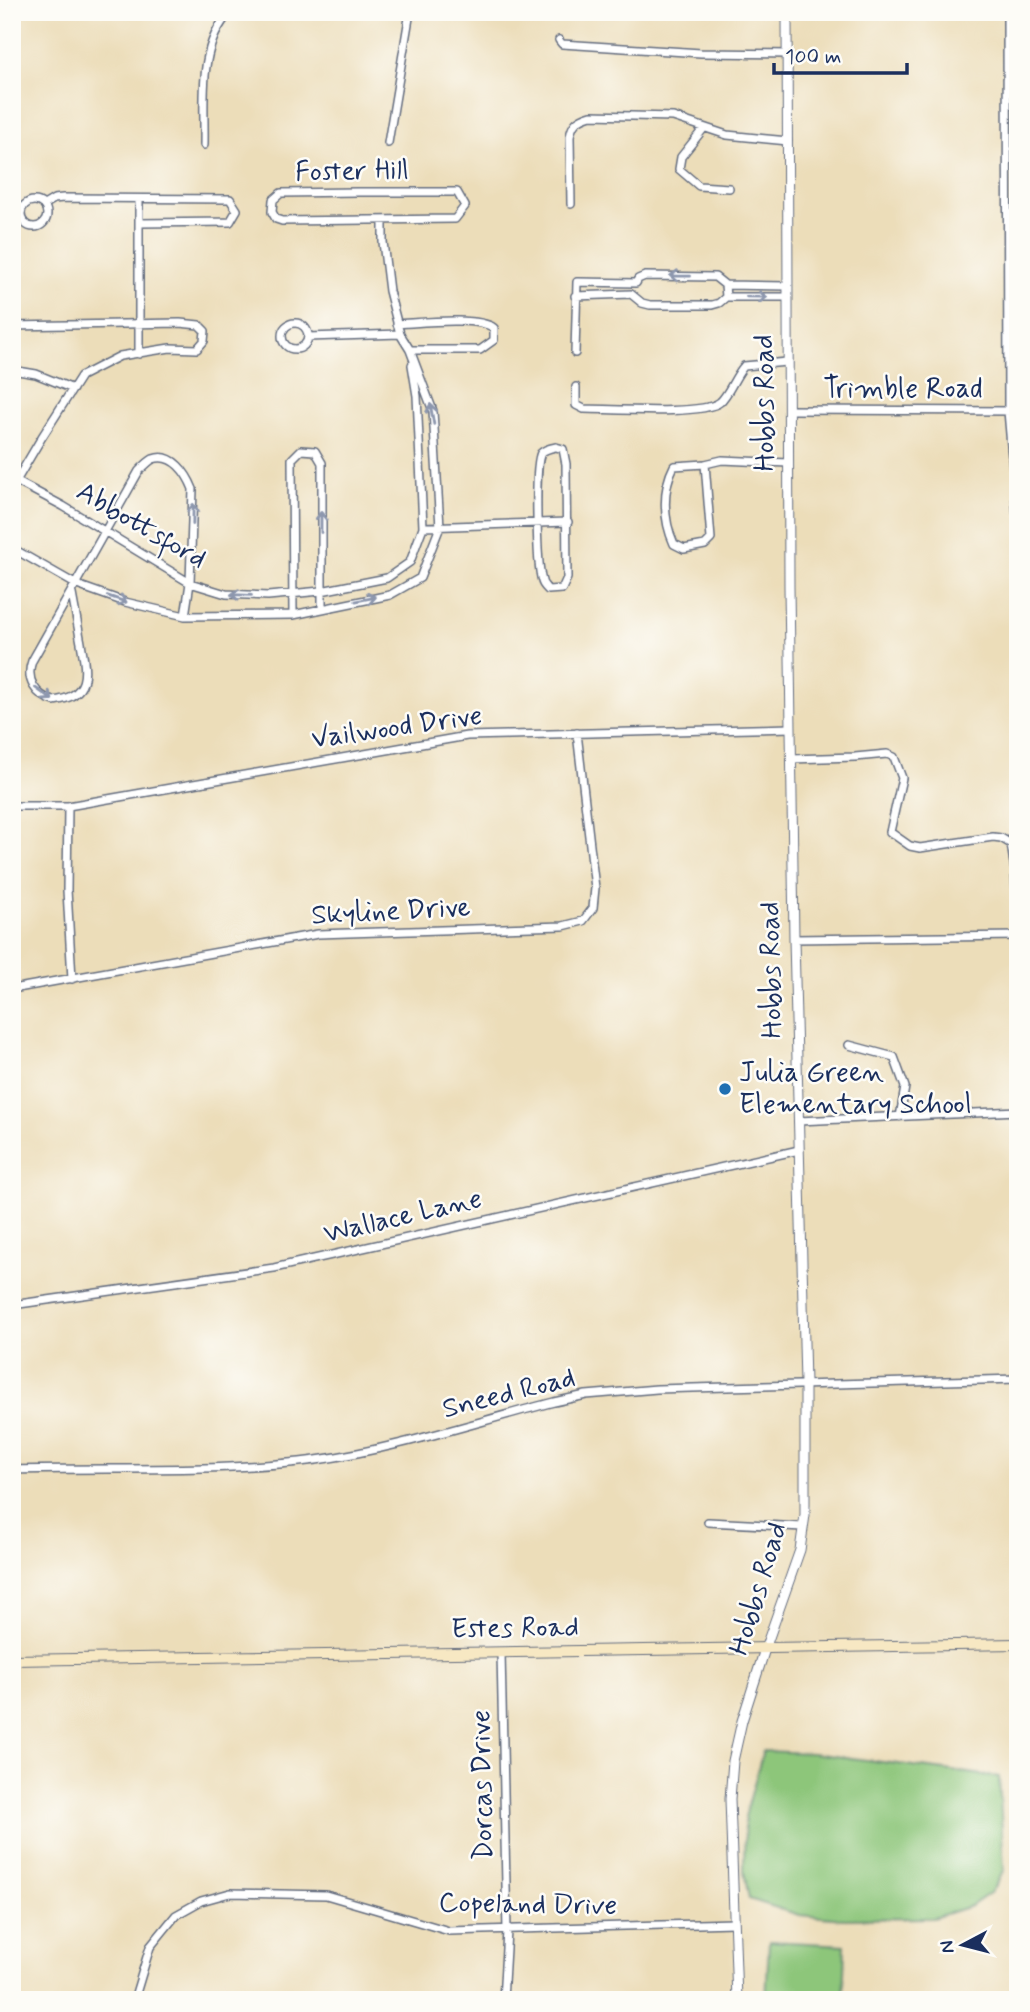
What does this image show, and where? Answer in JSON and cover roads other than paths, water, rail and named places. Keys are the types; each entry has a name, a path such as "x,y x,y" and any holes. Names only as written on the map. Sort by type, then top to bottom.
{"main road":[{"name":"Estes Road","path":"12,1660 1018,1644"}],"street":[{"path":"204,145 207,52 217,26 230,12"},
{"path":"388,143 410,12"},
{"name":"Hobbs Road","path":"737,2000 730,1799 733,1761 742,1721 800,1550 803,1527 805,1383 794,939 788,463 787,12"},
{"path":"1007,12 1008,411 1018,526"},
{"path":"559,40 562,44 618,49 788,54"},
{"path":"571,204 572,126 578,119 591,115 673,117 727,135 788,141"},
{"path":"704,128 681,157 679,169 699,186 729,188"},
{"name":"Foster Hill","path":"457,192 466,206 455,219 383,220 282,221 273,216 271,206 281,193 457,192"},
{"path":"44,205 54,199 63,198 230,200 237,210 230,222 139,223"},
{"path":"139,199 139,354"},
{"name":"Abbottsford","path":"12,548 77,584 125,602 186,616 293,615 390,595 420,578 440,527 433,411 397,324 389,291 383,220"},
{"path":"636,298 636,283 645,276 715,277 725,285 787,286"},
{"path":"575,353 575,284 580,281 636,283"},
{"path":"575,296 631,294 642,303 712,305 724,300 725,285"},
{"path":"726,296 788,298"},
{"path":"397,324 448,321 488,324 494,328 494,340 480,350 410,350"},
{"path":"12,326 180,323 199,325 205,331 204,341 197,349 170,348 120,356 81,376 12,488"},
{"path":"308,337 400,334"},
{"name":"Abbottsford","path":"15,480 190,583 226,594 268,596 321,591 387,578 410,562 423,527 417,396 410,350"},
{"path":"576,387 576,405 584,409 705,408 719,402 744,366 787,362"},
{"path":"12,369 36,374 73,389"},
{"name":"Trimble Road","path":"788,410 1018,411"},
{"path":"548,448 563,449 568,522 567,578 562,589 548,590 542,582 537,524 541,454 548,448"},
{"path":"293,615 292,459 301,450 315,451 322,463 322,608"},
{"path":"72,594 86,675 75,694 54,701 35,689 31,682 30,668 139,471 152,460 175,462 188,476 193,489 190,583 186,616"},
{"path":"705,464 711,539 705,545 684,549 674,544 670,535 665,506 668,478 674,466 722,460 788,463"},
{"path":"423,527 568,522"},
{"name":"Vailwood Drive","path":"12,806 68,806 467,736 791,728"},
{"name":"Skyline Drive","path":"12,989 318,934 563,926 583,921 593,908 595,888 577,733"},
{"path":"792,759 887,754 894,757 902,778 890,832 910,846 920,848 993,836 1000,838 1011,844 1016,889"},
{"path":"68,806 67,890 72,979"},
{"path":"794,939 1018,936"},
{"path":"849,1045 894,1057 905,1087 900,1117"},
{"path":"798,1121 1018,1111"},
{"name":"Wallace Lane","path":"12,1305 274,1268 799,1150"},
{"name":"Sneed Road","path":"12,1470 275,1465 362,1452 586,1395 657,1389 805,1383 1018,1379"},
{"path":"708,1522 803,1527"},
{"name":"Dorcas Drive","path":"501,1653 507,1931 503,2000"},
{"name":"Copeland Drive","path":"134,2000 150,1947 176,1915 201,1901 230,1893 326,1895 449,1931 734,1923"}],"place":[{"name":"Julia Green Elementary School","path":"725,1089"}]}
